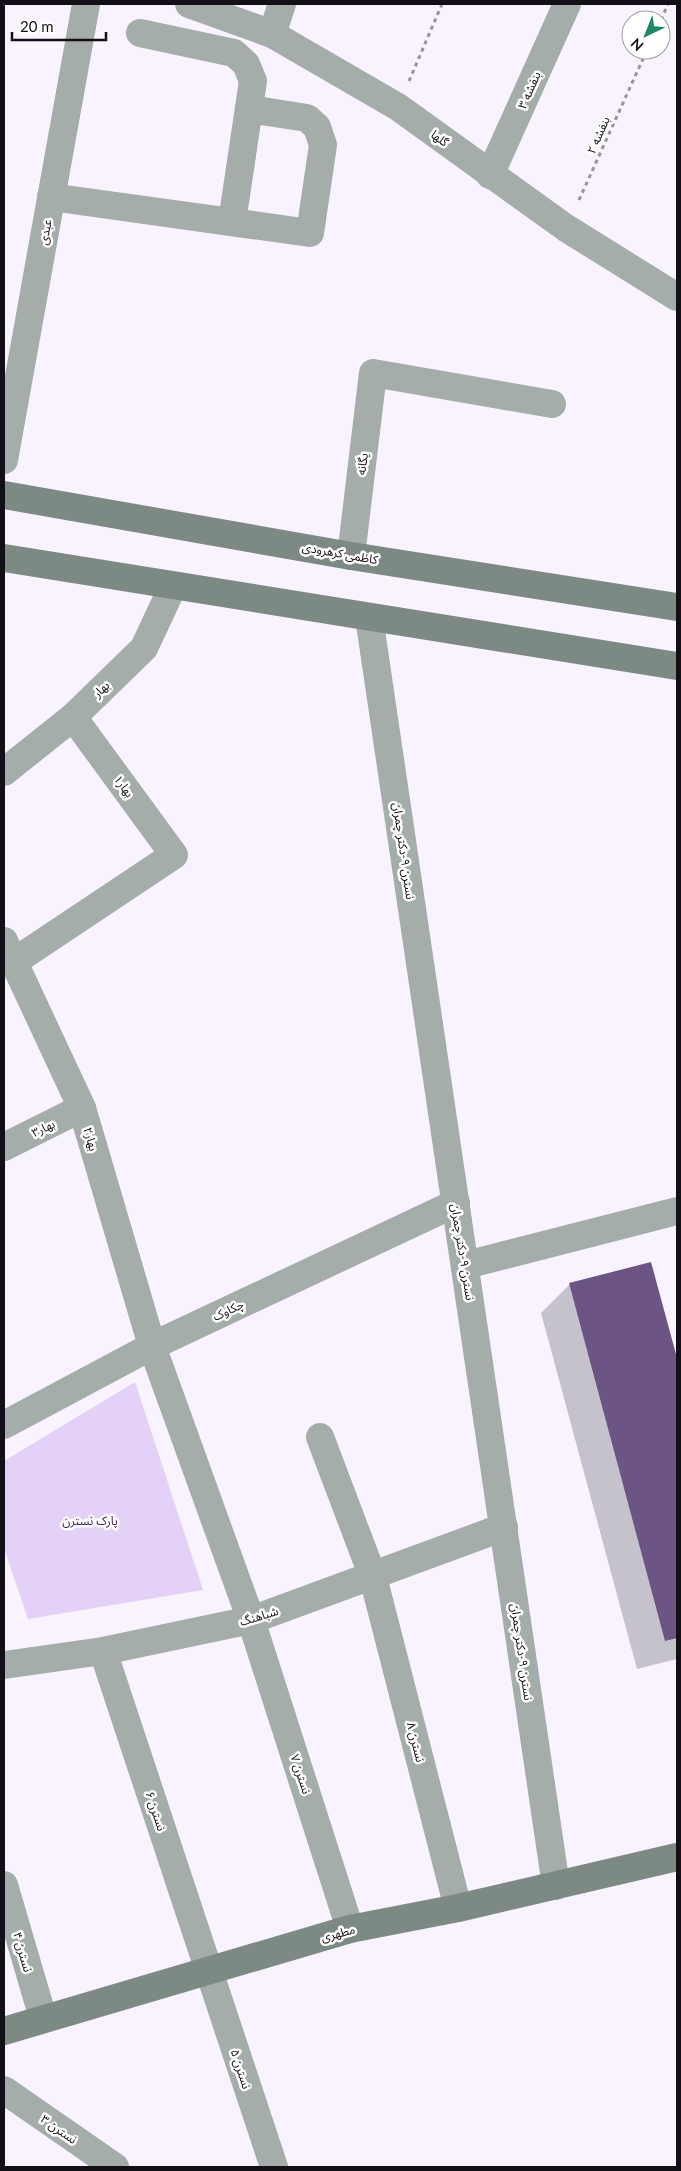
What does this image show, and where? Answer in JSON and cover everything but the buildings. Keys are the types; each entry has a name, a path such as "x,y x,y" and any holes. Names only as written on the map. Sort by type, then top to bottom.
{"main road":[{"name":"کاظمی کرهرودی","path":"4,495 351,556 677,607"},
{"path":"4,558 677,666"},
{"name":"مطهری","path":"4,2031 350,1929 458,1908 677,1857"}],"street":[{"name":"عبدی","path":"4,460 86,4"},
{"name":"گلها","path":"189,4 272,34 398,107 566,228 677,297"},
{"path":"272,34 282,4"},
{"name":"بنفشه ۳","path":"490,175 567,4"},
{"path":"140,33 234,54 246,64 253,81 232,222"},
{"path":"51,197 310,233 323,144 318,126 307,118 249,109"},
{"name":"یگانه","path":"351,556 374,373 552,404"},
{"name":"بهار","path":"4,772 73,717 144,648 173,586"},
{"name":"نسترن ۹-دکتر چمران","path":"369,618 466,1265 556,1886"},
{"name":"بهار۱","path":"9,951 174,855 73,717"},
{"name":"بهار۲","path":"9,951 82,1108 152,1346 251,1620"},
{"name":"بهار۳","path":"4,1147 82,1108"},
{"name":"چکاوک","path":"4,1425 152,1346 456,1203"},
{"path":"466,1265 677,1211"},
{"name":"نسترن ۸","path":"320,1437 374,1577 458,1908"},
{"name":"شباهنگ","path":"4,1665 103,1651 251,1620 374,1577 504,1528"},
{"name":"نسترن ۷","path":"251,1620 350,1929"},
{"name":"نسترن ۶","path":"103,1651 209,1970"},
{"name":"نسترن ۴","path":"4,1885 43,2018"},
{"name":"نسترن ۵","path":"209,1970 274,2167"},
{"name":"نسترن ۳","path":"4,2090 115,2167"}],"path":[{"path":"398,107 442,4"},
{"name":"بنفشه ۲","path":"566,228 642,60"}],"green space":[{"name":"پارک نسترن","path":"135,1382 203,1590 28,1619 4,1548 4,1461"}]}
